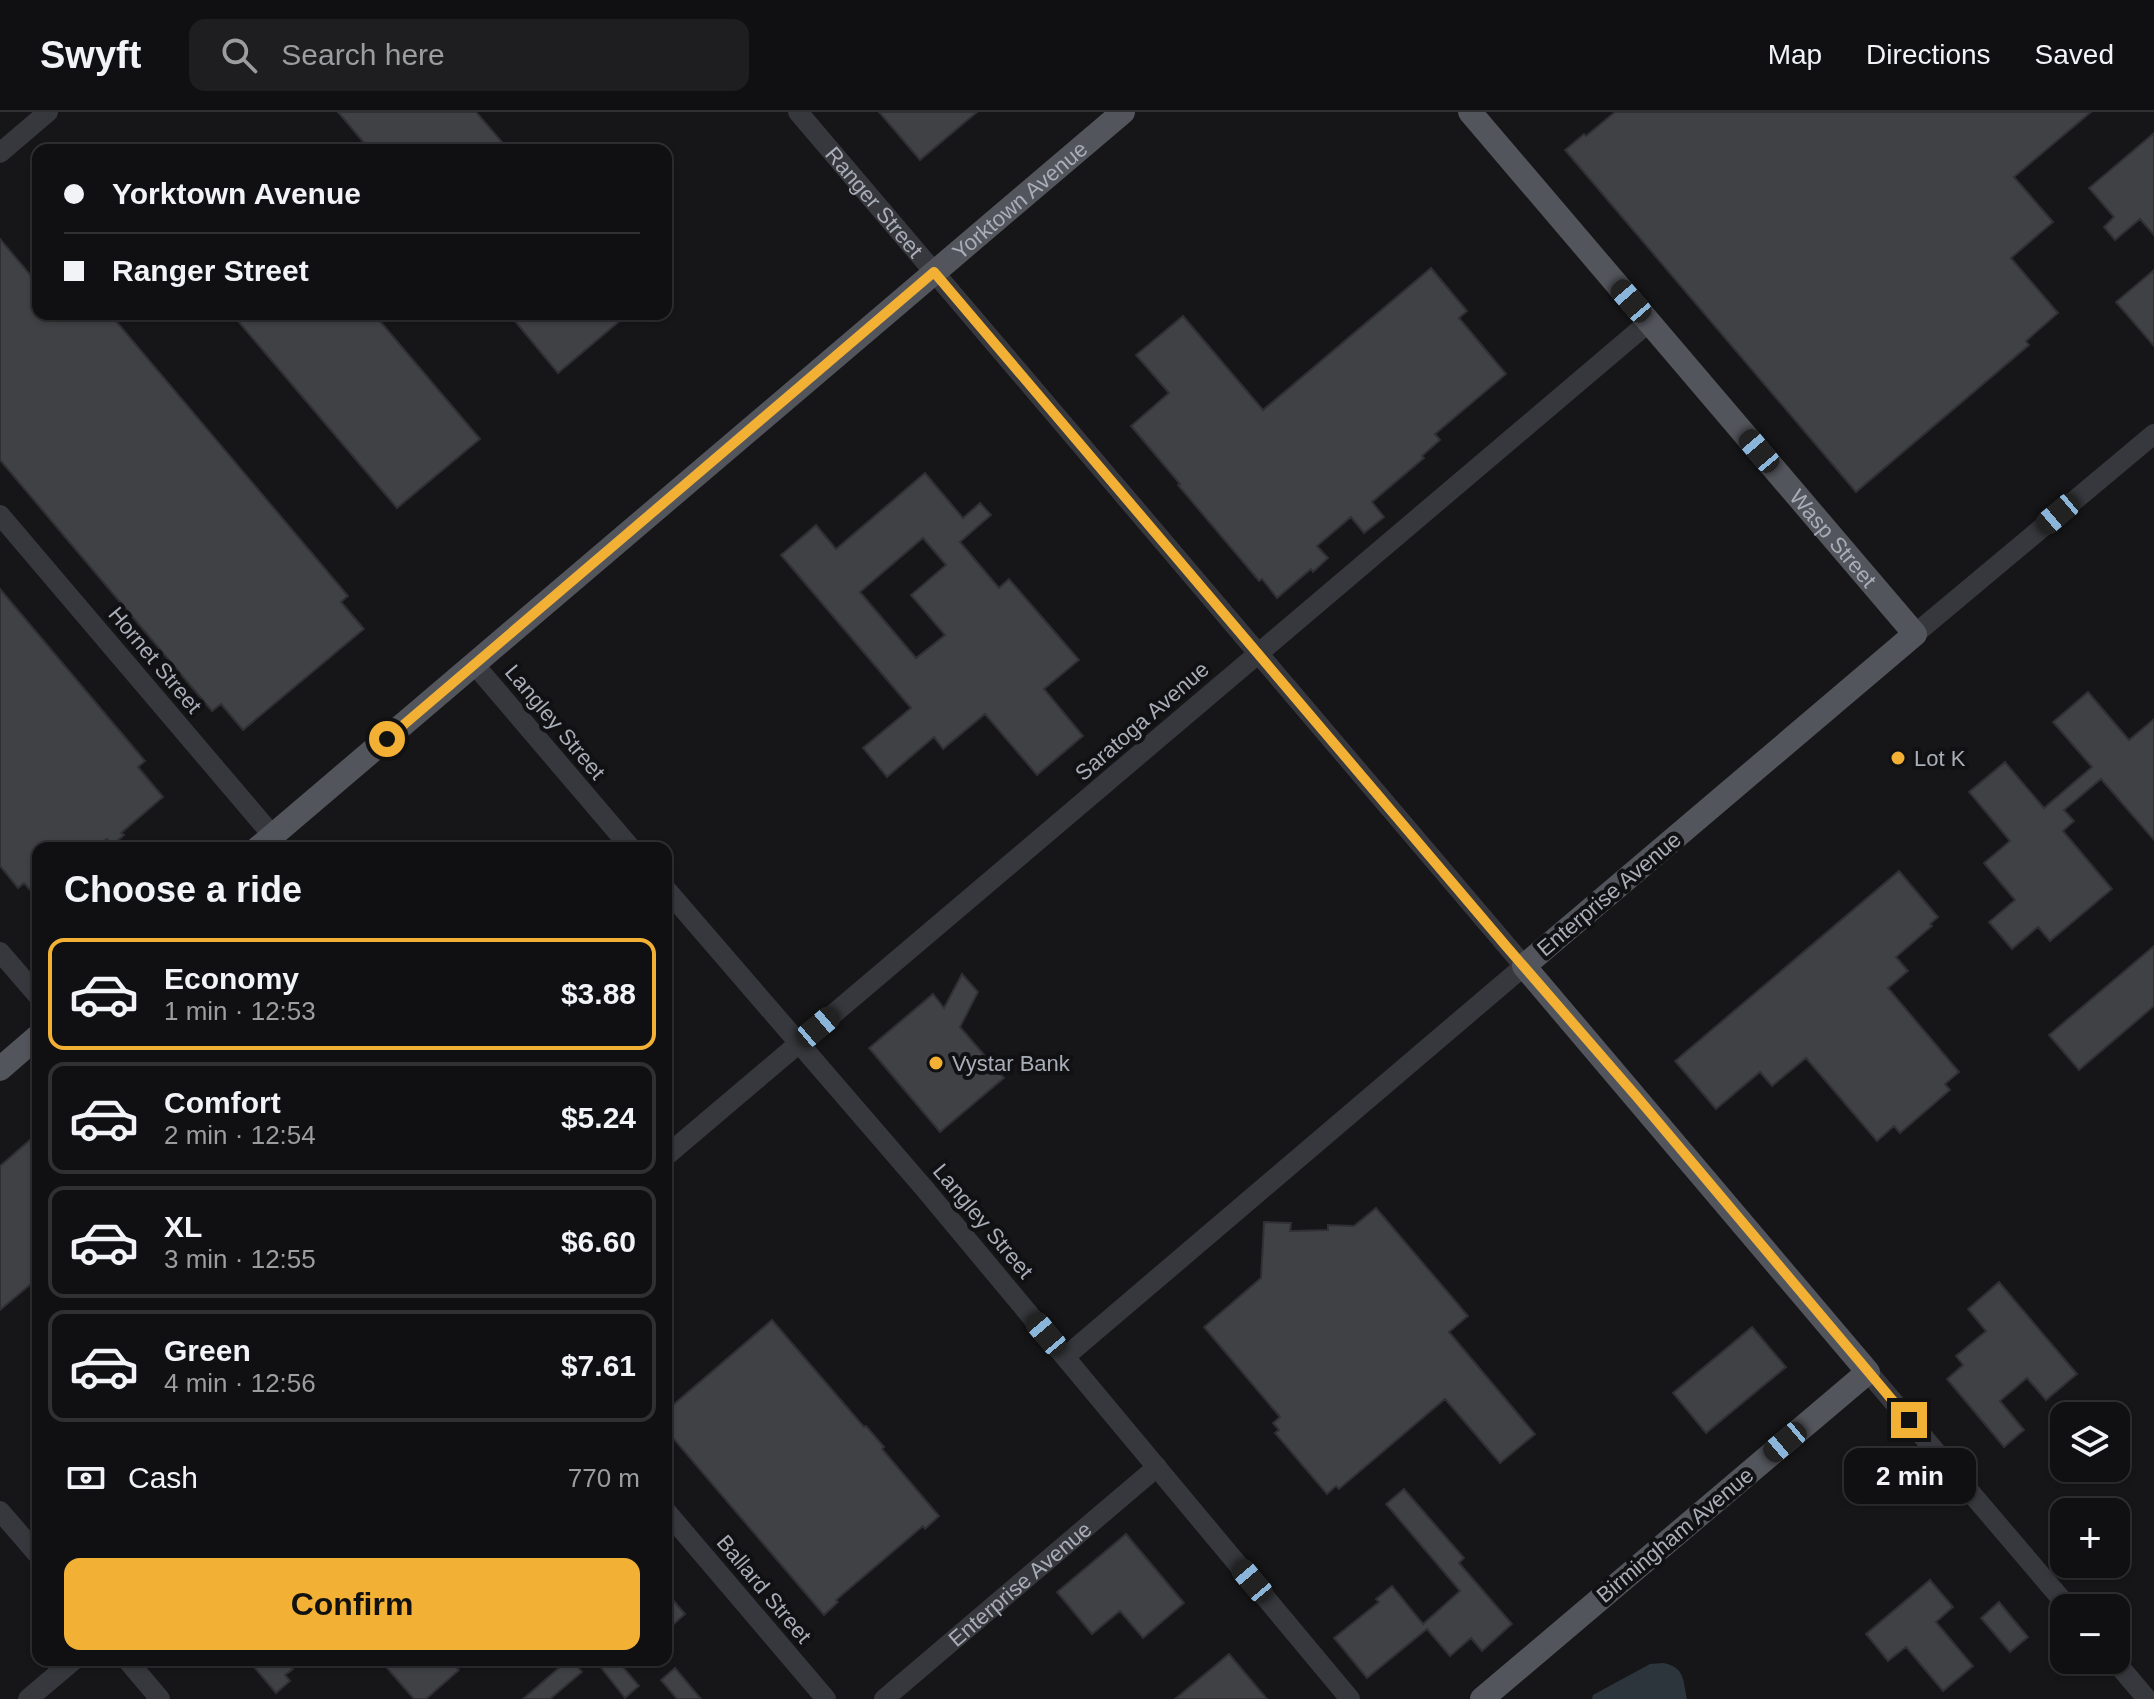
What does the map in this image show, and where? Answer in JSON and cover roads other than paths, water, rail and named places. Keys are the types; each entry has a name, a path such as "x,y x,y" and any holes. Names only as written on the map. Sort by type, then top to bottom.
{"main road":[{"name":"Yorktown Avenue","path":"265,842 1123,112"},
{"name":"Wasp Street","path":"1470,112 1915,634"},
{"name":"Enterprise Avenue","path":"1524,966 1915,634"},
{"name":"Ranger Street","path":"1524,966 1868,1372"},
{"path":"0,1069 32,1041"},
{"name":"Birmingham Avenue","path":"1482,1699 1868,1372"}],"street":[{"path":"0,153 48,112"},
{"name":"Ranger Street","path":"798,112 1524,966"},
{"name":"Saratoga Avenue","path":"672,1151 1649,322"},
{"name":"Enterprise Avenue","path":"1915,634 2154,434"},
{"name":"Hornet Street","path":"0,515 265,842"},
{"name":"Langley Street","path":"474,664 626,842"},
{"name":"Langley Street","path":"672,896 1065,1357 1350,1699"},
{"path":"0,952 32,989"},
{"name":"Enterprise Avenue","path":"1065,1357 1524,966"},
{"name":"Ranger Street","path":"1868,1372 2057,1594"},
{"name":"Enterprise Avenue","path":"884,1699 1157,1467"},
{"path":"0,1511 32,1548"},
{"name":"Ballard Street","path":"672,1518 826,1699"},
{"path":"28,1699 67,1666"},
{"path":"132,1666 160,1699"},
{"path":"2126,1674 2147,1699"}],"place":[{"name":"Lot K","path":"1898,758"},
{"name":"Vystar Bank","path":"936,1063"}]}
